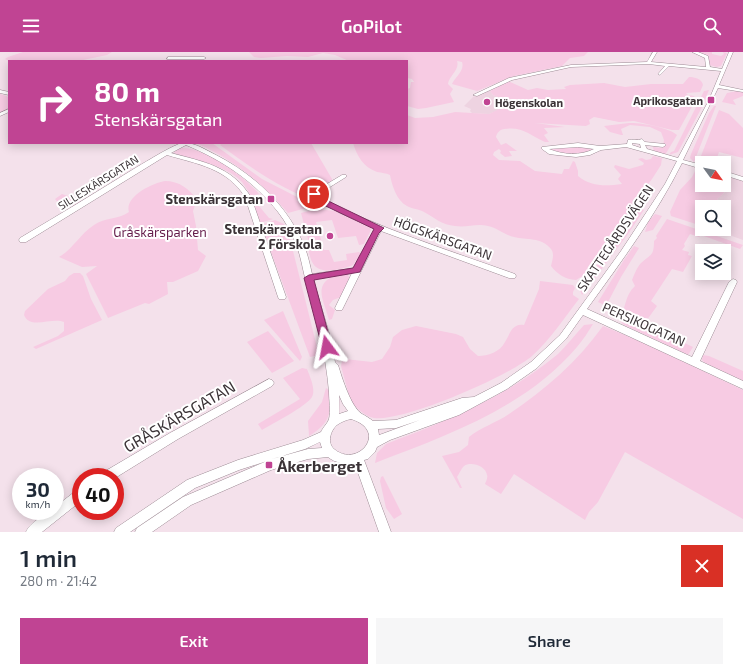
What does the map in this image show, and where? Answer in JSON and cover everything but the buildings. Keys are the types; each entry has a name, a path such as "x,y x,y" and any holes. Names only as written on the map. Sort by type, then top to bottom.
{"street":[{"path":"649,63 655,52"},
{"path":"694,52 707,57 708,67"},
{"name":"SKATTEGÅRDSVÄGEN","path":"358,458 368,453 374,444 386,437 455,412 510,382 534,365 563,337 583,311 652,210 681,161 717,86 731,52"},
{"path":"168,58 206,57 201,60"},
{"path":"475,95 506,80 567,66 649,63 708,67 724,70"},
{"path":"660,74 669,64"},
{"path":"717,86 743,91"},
{"path":"629,146 630,141 662,145"},
{"path":"642,142 645,151"},
{"name":"SILLESKÄRSGATAN","path":"23,240 183,144"},
{"path":"187,144 214,155 238,170 271,199 283,214 294,232 300,248 327,347 346,401 357,416"},
{"path":"600,148 586,154 579,155 552,153 544,148 578,145 600,148 625,145 695,165"},
{"path":"166,153 218,170 232,177 243,187 248,197 282,297"},
{"path":"731,175 743,179"},
{"name":"HÖGSKÄRSGATAN","path":"344,176 314,194 314,197 342,212 380,228 512,276"},
{"path":"339,308 376,232 380,228"},
{"path":"309,278 357,270"},
{"name":"PERSIKOGATAN","path":"695,361 733,282"},
{"name":"PERSIKOGATAN","path":"583,311 743,384"},
{"path":"327,347 334,393 334,420"},
{"name":"GRÅSKÄRSGATAN","path":"121,468 174,436 269,383"},
{"name":"SKATTEGÅRDSVÄGEN","path":"372,425 396,424 462,402 474,401"},
{"path":"374,444 375,433 372,425 367,420 357,416 345,416 334,420 327,428 325,435 325,443 330,452 340,458 352,460 358,458 385,532"},
{"path":"120,532 191,484 238,465 305,444 325,435"},
{"path":"141,532 187,501 269,465 308,454 330,452"},
{"path":"32,532 72,501"}],"shaded area":[{"name":"Högenskolan","path":"486,90 490,91 493,95 507,100 509,106 489,114 472,113 470,111 471,109 464,106 473,97"},
{"path":"731,179 743,180 743,240 731,236 731,200 717,199 725,192 731,192"}],"green space":[{"path":"23,52 112,52 107,55 83,60 8,60 5,59"},
{"path":"249,52 588,52 584,56 570,58 562,66 514,76 477,91 452,84 463,65 462,62 457,61 458,64 456,70 450,78 448,84 453,89 450,94 454,102 418,109 408,106 408,89 410,88 411,82 414,82 412,79 408,78 408,60 347,60 335,55 323,53 308,57 254,57"},
{"path":"697,52 712,52 712,54 721,56 724,54 723,52 727,53 721,66 717,67 709,65 708,55"},
{"path":"689,77 694,77 701,81 703,85 700,92 686,93 694,96 696,99 679,130 672,130 634,121 619,122 594,117 589,120 590,124 586,126 535,123 565,127 544,128 548,133 544,135 549,142 545,142 526,132 516,129 504,129 498,133 496,137 501,145 506,143 517,151 509,151 512,156 505,157 500,153 501,151 499,149 494,152 493,155 499,160 520,161 535,171 562,174 564,169 569,169 573,161 575,162 578,171 578,176 583,180 599,185 622,184 618,179 621,175 614,167 615,165 629,169 643,165 644,163 638,159 651,159 653,156 662,158 661,165 630,208 621,226 599,253 586,274 576,280 568,279 562,276 551,266 553,253 551,249 543,242 511,236 495,228 484,225 459,226 442,223 422,211 403,204 398,197 390,175 372,170 364,164 356,152 353,144 408,144 408,115 415,118 433,117 455,112 489,114 508,105 506,100 493,95 490,91 508,81 528,90 537,88 548,90 566,89 564,87 570,85 604,83 625,87 651,84 683,84"},
{"path":"709,90 701,109 678,152 669,155 674,151 704,91"},
{"path":"737,91 743,92 743,96 733,100 736,105 722,102 727,93"},
{"path":"0,94 8,97 8,109 0,113"},
{"path":"714,106 716,106 696,156 695,156 694,162 690,158 691,154 709,113"},
{"path":"719,110 729,114 743,128 743,158 719,152 718,156 701,156"},
{"path":"640,123 654,126 674,132 677,135 665,155 654,151 653,147 663,148 664,140 661,132 650,127 630,125 621,129 623,135 621,135 610,132 604,126"},
{"path":"198,144 213,144 262,179 299,198 296,200 317,205 288,213 268,191 235,164"},
{"path":"312,144 332,181 310,195 318,202 291,191 243,162 220,145"},
{"path":"582,146 593,149 571,154 553,151 550,148"},
{"path":"181,148 202,152 213,157 244,179 259,194 251,196 242,182 228,171 211,164 176,154 174,152"},
{"path":"695,171 695,192 724,192 717,199 718,200 695,200 695,224 671,216 670,212 680,190 692,177"},
{"name":"Gråskärsparken","path":"165,181 175,182 184,186 197,200 193,211 198,250 206,256 198,271 173,282 167,282 168,294 149,304 145,303 108,318 86,274 97,266 82,267 59,257 98,222 125,215 129,212 129,206 135,196 153,185"},
{"path":"62,194 82,201 71,207 65,207 55,199"},
{"path":"251,199 254,200 269,218 273,219 260,223"},
{"path":"639,208 644,210 628,234 582,295 580,290 582,285 625,229 635,209"},
{"path":"316,209 336,211 370,226 371,230 364,244 359,245 356,236 338,238 332,220 316,222 324,250 329,250 334,262 347,260 346,254 359,252 361,254 353,265 333,270 322,270 314,265 310,256 308,246 310,246 301,213"},
{"path":"655,214 662,216 653,230 645,232 648,222"},
{"path":"667,219 695,229 695,236 690,234 682,250 689,252 688,255 692,256 683,272 672,269 651,301 657,306 644,324 693,347 688,355 624,325 620,321 627,298 635,286 632,280 641,263 653,252 654,241 657,238 656,236"},
{"path":"275,220 284,224 290,239 318,351 315,356 310,357 261,225"},
{"path":"704,236 717,236 743,245 740,249 731,246 731,244 726,244"},
{"path":"634,246 639,248 621,277 606,306 598,302 624,260"},
{"path":"74,273 80,273 83,276 91,299 102,320 36,349 33,347 58,336 64,331 64,322 31,322 24,315 25,311 48,289 65,281"},
{"path":"338,274 348,275 350,279 341,297 333,300 329,305 335,310 332,319 329,320 322,298 322,287 325,282"},
{"path":"540,281 573,285 575,288 573,295 579,299 545,343 520,365 456,396 408,413 374,418 368,416 351,403 341,366 342,361 345,359 372,362 382,359 390,347 393,337 402,330 416,326 456,334 463,337 470,349 478,356 493,353 503,345 514,327 524,325 539,289"},
{"path":"283,311 302,357 300,361 264,320"},
{"path":"593,324 579,344 556,368 534,387 509,403 457,430 375,463 377,453 386,444 432,426 476,406 519,383 558,354 584,325"},
{"path":"603,326 644,343 743,390 743,519 625,452 598,502 589,512 585,520 514,474 501,494 485,484 487,476 484,469 478,465 470,464 463,467 457,477 462,488 460,488 442,456 459,452 468,445 469,437 504,417 548,385 572,363"},
{"path":"268,331 294,361 272,373 247,342"},
{"path":"703,355 709,356 743,371 743,381 705,363 702,360"},
{"path":"302,368 307,369 311,379 313,387 312,397 297,410 262,430 258,424 300,399 283,378"},
{"path":"326,388 329,390 330,398 328,417 322,426 309,436 308,421 322,402"},
{"path":"383,476 402,514 394,519 386,508 380,481 381,477"}],"place":[{"name":"Aprikosgatan","path":"711,100"},
{"name":"Högenskolan","path":"487,102"},
{"name":"Stenskärsgatan","path":"271,199"},
{"name":"Stenskärsgatan 2 Förskola","path":"330,236"},
{"name":"Åkerberget","path":"269,465"}],"route":[{"path":"314,194 314,197 324,203 380,228 376,232 357,270 309,278 327,347"}]}
